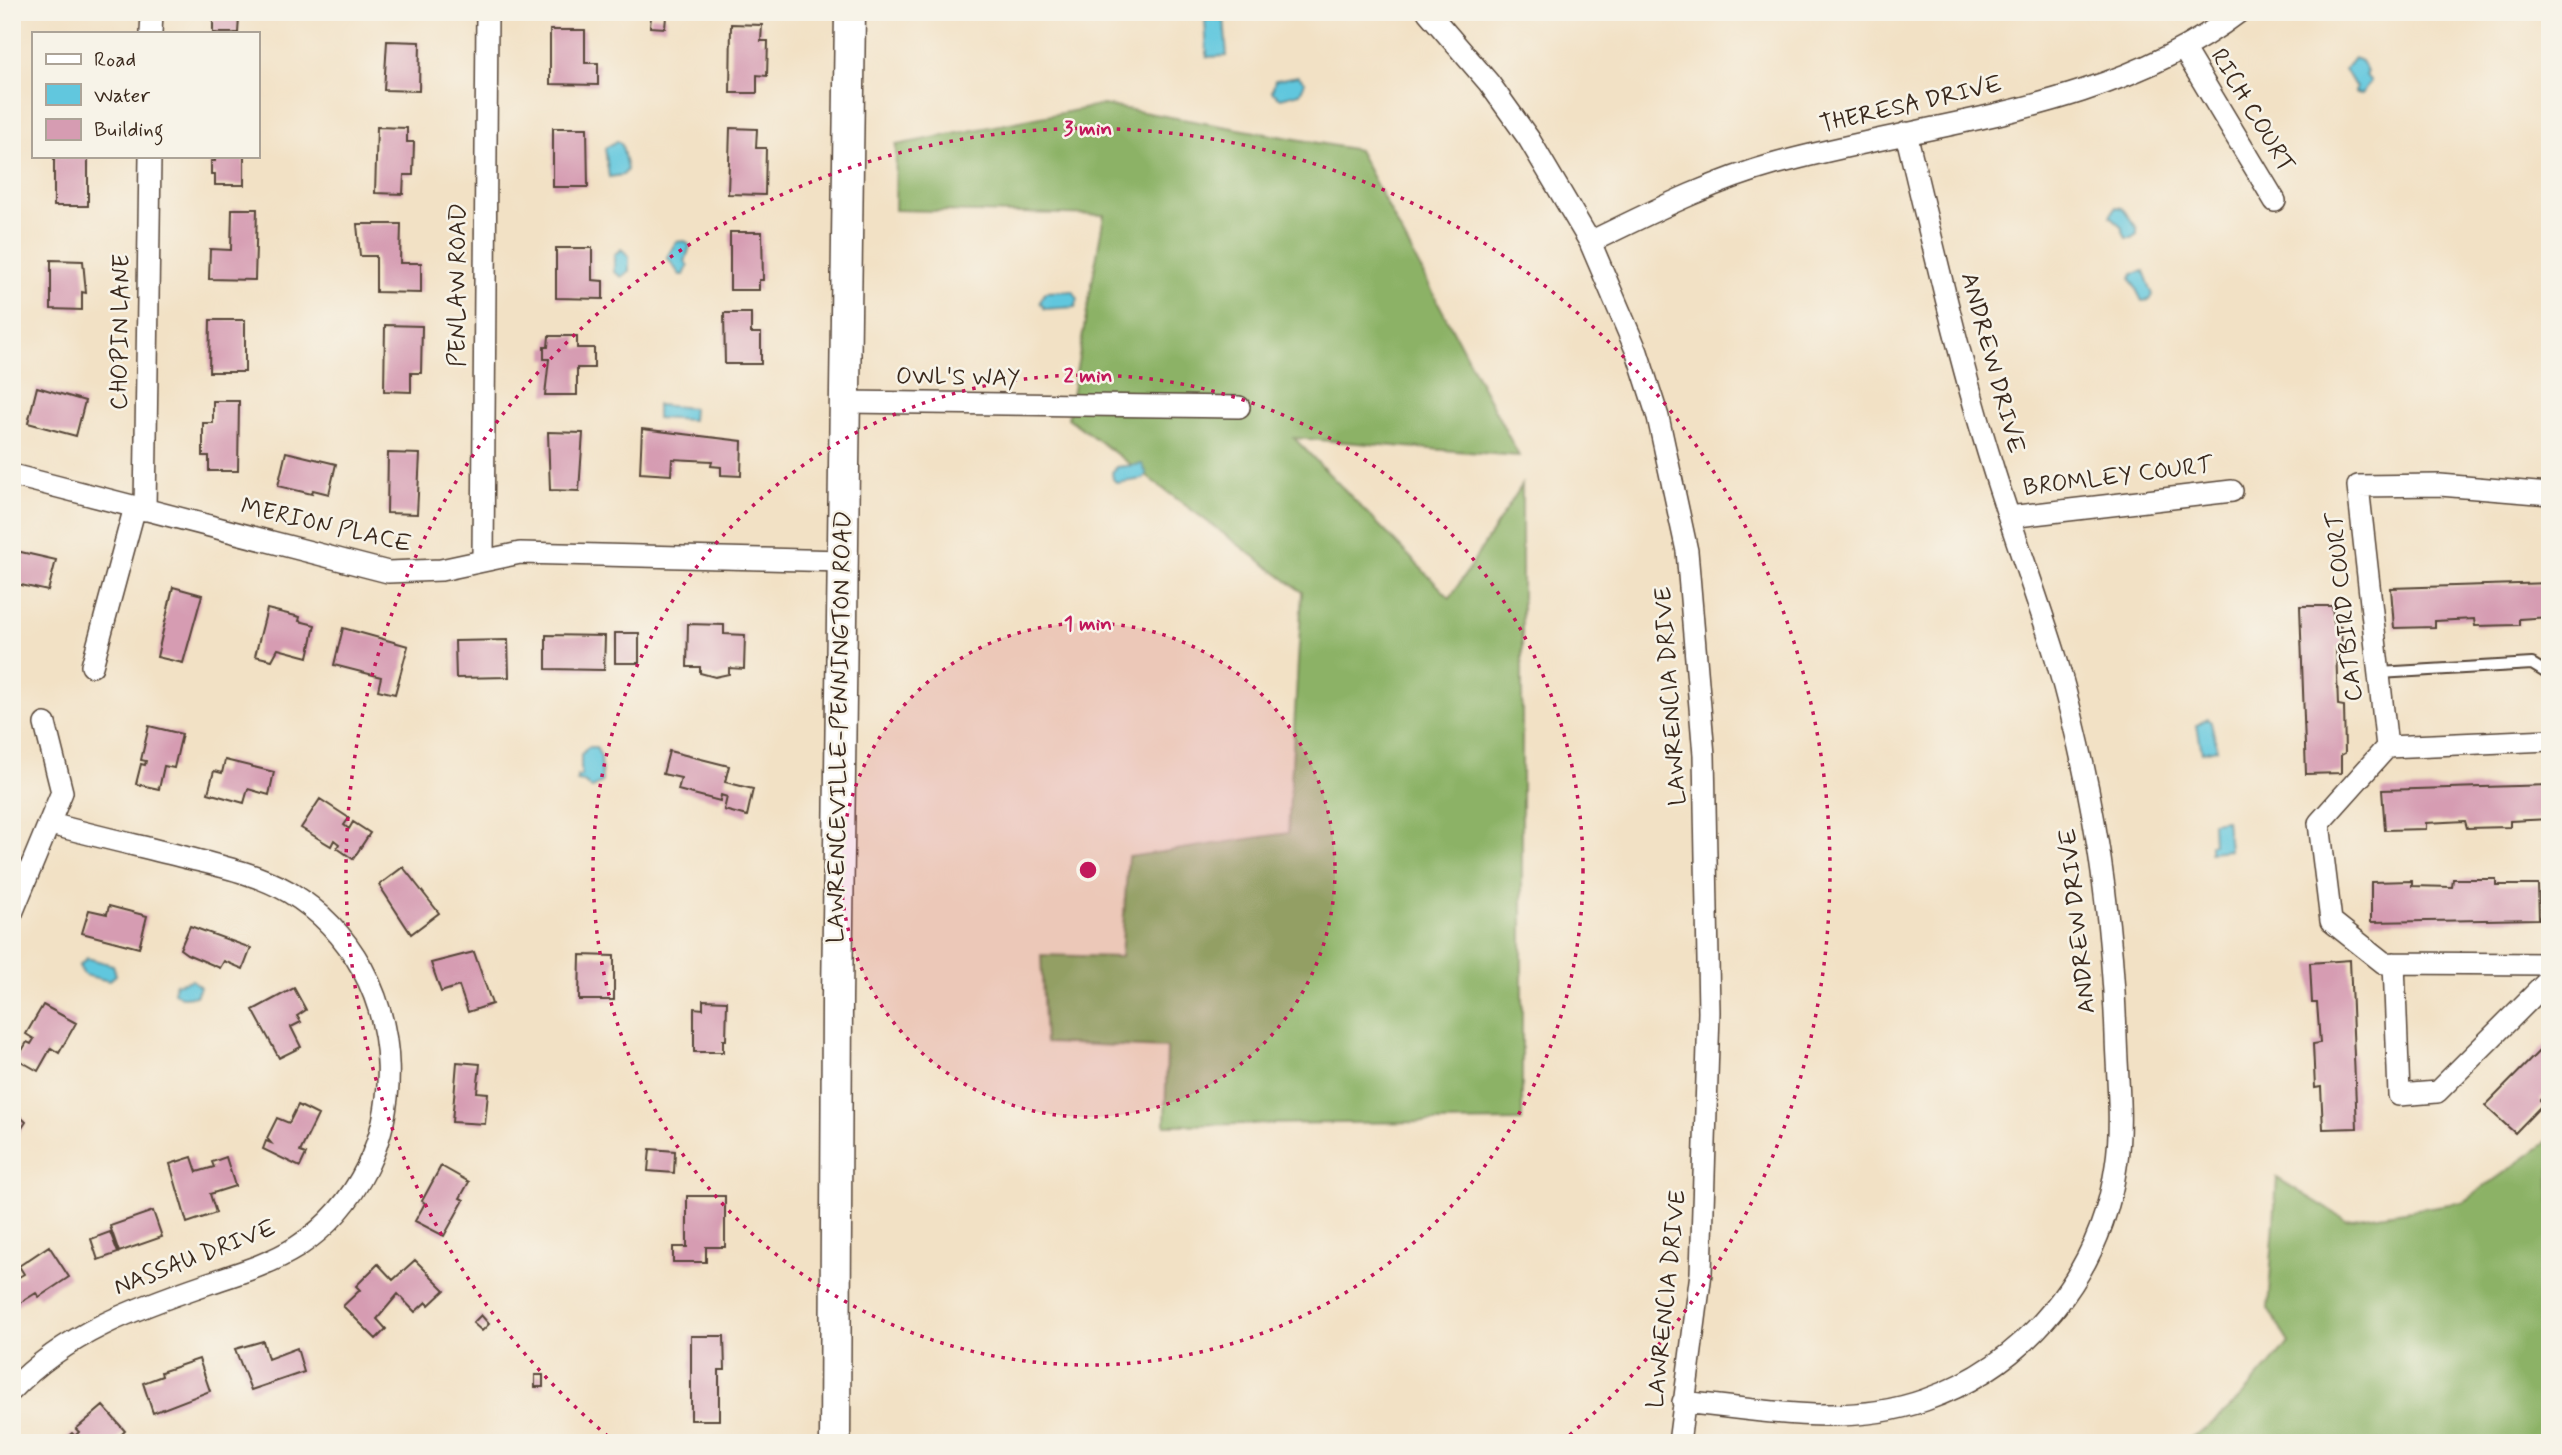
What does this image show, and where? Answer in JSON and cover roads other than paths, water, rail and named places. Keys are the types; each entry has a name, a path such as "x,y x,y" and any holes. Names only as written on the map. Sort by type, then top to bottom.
{"street":[{"path":"151,32 152,12"},
{"name":"PENLAW ROAD","path":"483,559 487,12"},
{"name":"LAWRENCEVILLE-PENNINGTON ROAD","path":"835,1443 850,12"},
{"name":"THERESA DRIVE","path":"1590,242 1694,193 1759,169 2070,94 2123,76 2183,48 2239,12"},
{"name":"LAWRENCIA DRIVE","path":"1431,13 1489,83 1529,139 1590,242 1637,352 1658,417 1682,528 1695,627 1709,883 1709,1012 1704,1235 1679,1443"},
{"name":"RICH COURT","path":"2183,48 2275,201"},
{"name":"ANDREW DRIVE","path":"1683,1402 1831,1415 1891,1409 1925,1400 1962,1385 2001,1361 2031,1335 2078,1276 2096,1241 2109,1203 2117,1163 2119,1123 2114,962 2105,884 2076,732 2055,657 1991,463 1906,133"},
{"name":"CHOPIN LANE","path":"92,666 140,508 150,158"},
{"name":"OWL'S WAY","path":"844,402 1238,407"},
{"name":"MERION PLACE","path":"12,475 388,572 441,570 520,553 843,561"},
{"name":"CATBIRD COURT","path":"2387,747 2358,486 2440,485 2550,494"},
{"name":"BROMLEY COURT","path":"2009,517 2232,491"},
{"path":"12,913 62,792 45,724"},
{"path":"2550,740 2387,747 2319,823 2331,921 2384,963 2550,964"},
{"name":"NASSAU DRIVE","path":"12,1390 54,1353 92,1328 134,1309 264,1264 297,1247 323,1226 345,1202 368,1165 386,1113 390,1084 389,1051 383,1018 373,987 339,935 316,911 289,892 244,872 51,824"},
{"path":"2394,963 2399,1095 2437,1092 2550,979"}],"lane":[{"path":"2379,673 2532,664 2550,675"}],"water":[{"path":"1224,18 1227,56 1207,57 1205,19"},
{"path":"2354,58 2361,61 2367,72 2365,75 2371,81 2362,94 2355,93 2356,88 2345,69"},
{"path":"1298,76 1305,82 1300,93 1281,98 1272,92 1275,80"},
{"path":"617,141 622,145 627,170 623,175 609,177 605,148"},
{"path":"2116,207 2122,208 2137,228 2137,234 2131,238 2126,238 2121,226 2110,216"},
{"path":"685,241 690,246 685,262 688,266 684,275 680,275 667,257 676,242"},
{"path":"621,249 629,256 629,271 622,277 614,272 614,255"},
{"path":"2144,271 2153,295 2150,300 2142,301 2131,279 2133,274"},
{"path":"1073,291 1078,299 1075,307 1045,309 1040,302 1045,292"},
{"path":"657,405 693,408 692,420 657,418"},
{"path":"1142,464 1147,474 1143,479 1117,483 1113,479 1112,472 1117,467"},
{"path":"2207,719 2211,722 2217,749 2202,752 2197,725"},
{"path":"588,747 596,747 601,757 602,782 592,789 584,782 577,781 577,776 581,776 581,755"},
{"path":"2226,820 2229,850 2210,852 2210,844 2213,844 2212,822"},
{"path":"87,958 113,965 116,975 109,981 84,975 79,966"},
{"path":"192,980 200,987 196,996 182,997 174,993 175,984"}]}
